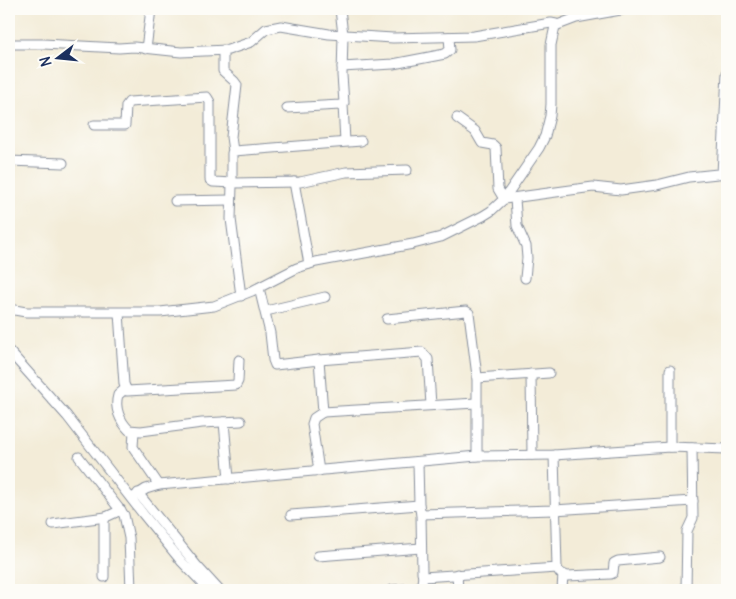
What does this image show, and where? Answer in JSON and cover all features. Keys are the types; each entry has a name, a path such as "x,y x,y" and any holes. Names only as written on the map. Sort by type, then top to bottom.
{"street":[{"path":"146,49 151,9"},
{"path":"340,9 343,35 342,67 344,97 342,104 346,141"},
{"path":"576,9 576,18"},
{"path":"9,44 130,47 181,52 223,50 247,44 266,29 281,26 329,34 393,38 474,36 551,23 556,24 576,18 626,9"},
{"path":"9,309 26,312 119,313 193,310 220,304 241,296 284,273 309,264 413,244 441,236 491,212 504,199 539,148 548,127 552,97 551,45 556,24"},
{"path":"342,67 393,64 445,54 450,50 449,37"},
{"path":"223,50 222,71 237,85 231,137 233,183 230,200 241,296"},
{"path":"504,199 593,187 622,190 657,185 688,177 725,173 727,73"},
{"path":"94,126 125,125 126,106 129,102 207,97 210,102 209,178 213,182 294,182 356,171 407,170"},
{"path":"287,108 342,104"},
{"path":"457,118 475,130 482,143 493,145 496,148 498,189 504,199"},
{"path":"233,151 361,140"},
{"path":"9,162 62,164"},
{"path":"294,182 309,264"},
{"path":"515,199 517,226 526,246 526,278"},
{"path":"175,201 230,200"},
{"path":"259,288 266,312 271,337 272,360 275,365 422,352 428,359 431,405"},
{"path":"266,312 325,297"},
{"path":"386,319 468,311 476,378 477,456"},
{"path":"119,313 125,389"},
{"path":"9,351 219,590"},
{"path":"125,389 131,392 236,385 238,381 239,360"},
{"path":"319,360 323,412"},
{"path":"670,370 670,447"},
{"path":"476,378 550,372"},
{"path":"531,374 532,454"},
{"path":"125,389 118,395 116,406 125,426 129,430 241,421"},
{"path":"319,471 312,421 323,412 476,403"},
{"path":"224,422 228,479"},
{"path":"134,431 133,447 158,485"},
{"path":"135,496 158,485 477,456 554,455 670,447 727,449"},
{"path":"686,590 686,537 693,518 692,448"},
{"path":"554,455 554,510 562,590"},
{"path":"79,457 121,510 128,528 131,590"},
{"path":"392,590 421,588 423,577 418,462"},
{"path":"135,496 143,514 182,562 209,590"},
{"path":"291,515 420,510 554,510 693,501"},
{"path":"53,524 106,517 121,510"},
{"path":"104,577 104,524 106,517"},
{"path":"318,556 421,548"},
{"path":"423,577 457,574 560,571 571,576 611,574 613,573 614,563 618,561 660,557"},
{"path":"457,574 458,590"}]}
